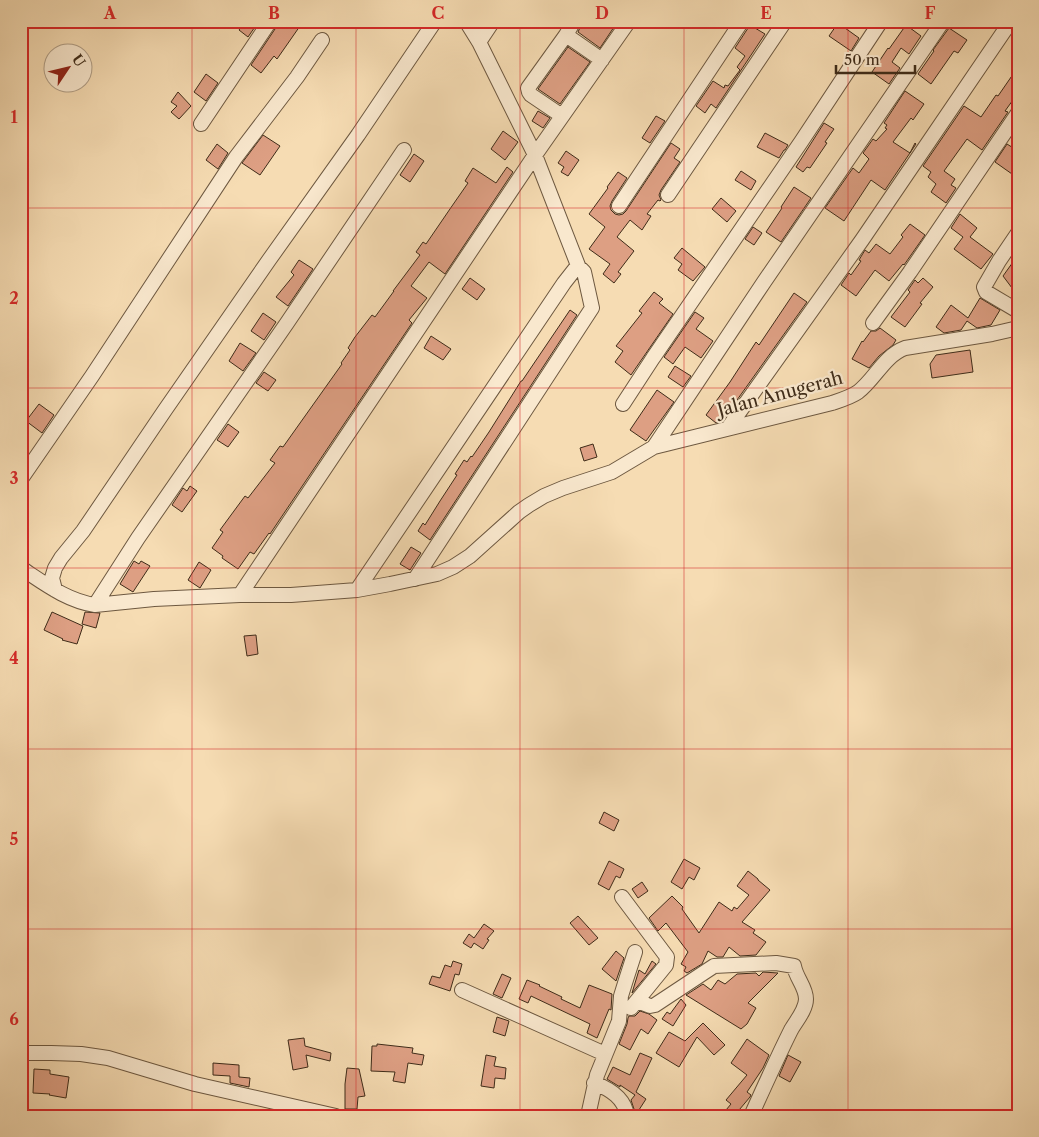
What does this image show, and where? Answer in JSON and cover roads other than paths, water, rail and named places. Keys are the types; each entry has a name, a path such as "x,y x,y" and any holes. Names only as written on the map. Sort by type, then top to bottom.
{"street":[{"path":"201,124 270,21"},
{"path":"56,590 52,578 61,558 82,531 358,135 435,21"},
{"path":"415,579 592,308 584,272 579,268 535,155 466,21"},
{"path":"478,42 493,21"},
{"path":"562,116 531,95 528,88 574,21"},
{"path":"240,595 535,155 629,21"},
{"path":"619,206 742,21"},
{"path":"668,195 785,21"},
{"path":"623,404 881,21"},
{"path":"21,568 56,590 85,604 95,605 154,599 291,595 357,590 437,574 460,563 519,512 544,496 612,472 654,447 943,21"},
{"path":"728,428 862,240 1011,21"},
{"path":"566,35 602,60"},
{"path":"21,479 97,368 236,156 297,77 322,40"},
{"path":"872,323 910,272 1018,113"},
{"path":"95,605 138,538 287,324 404,150"},
{"path":"1018,233 984,287 986,292 1018,311"},
{"path":"357,590 564,283 575,269 579,268"},
{"name":"Jalan Anugerah","path":"654,447 832,403 850,396 860,390 894,354 905,348 1018,328"},
{"path":"619,1021 666,965 667,960 667,957 622,897"},
{"path":"588,1116 594,1083 619,1021 624,983 636,952"},
{"path":"637,1001 650,1006 655,1005 714,966 776,963 794,966 805,991 805,1005 751,1116"},
{"path":"462,990 605,1054"},
{"path":"21,1052 81,1054 108,1058 195,1084 336,1116"},
{"path":"594,1083 618,1097 623,1102 628,1116"}]}
